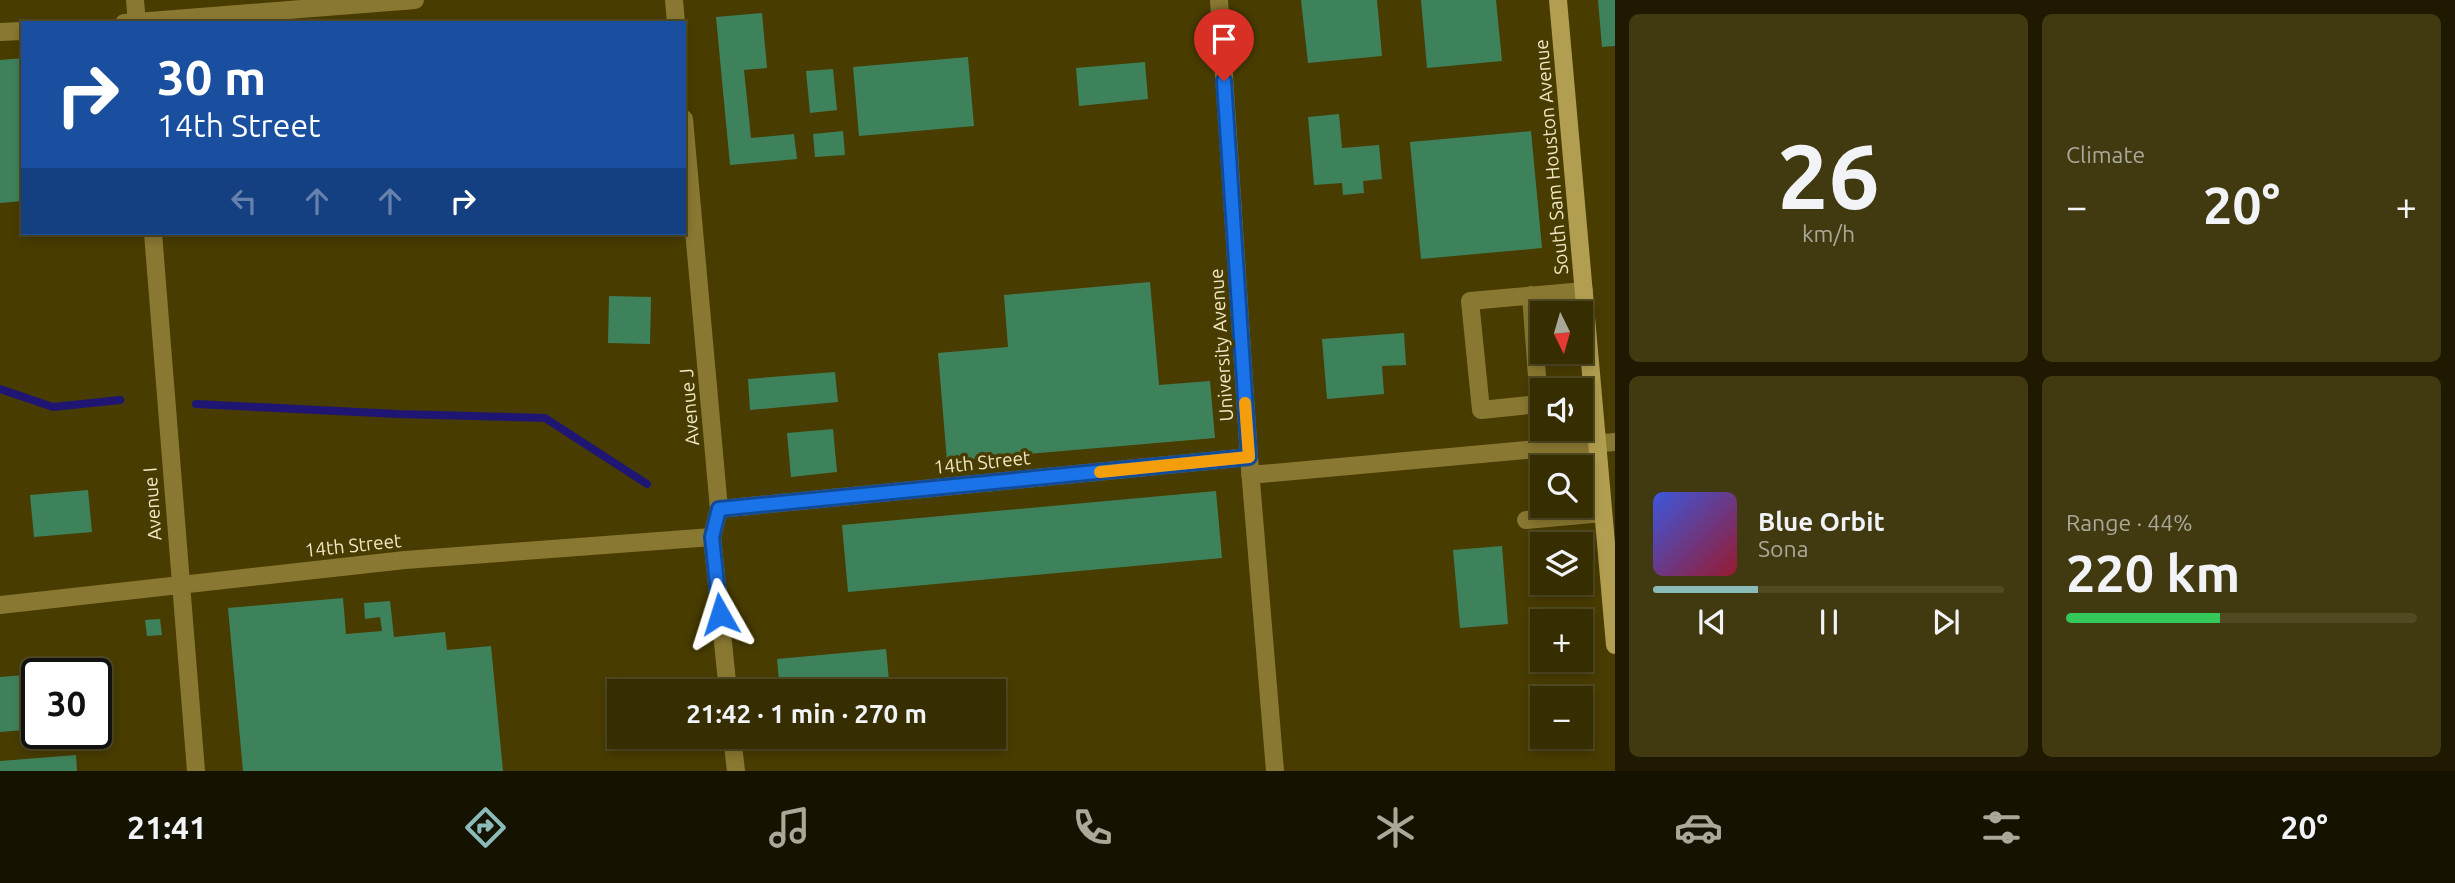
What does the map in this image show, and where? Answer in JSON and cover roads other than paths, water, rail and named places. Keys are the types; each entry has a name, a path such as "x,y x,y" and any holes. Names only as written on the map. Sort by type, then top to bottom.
{"main road":[{"name":"South Sam Houston Avenue","path":"1558,0 1584,291 1606,443 1603,513 1615,645"}],"street":[{"path":"132,21 135,0"},
{"path":"145,21 415,0"},
{"path":"674,0 676,21"},
{"name":"University Avenue","path":"1219,0 1250,466 1275,771"},
{"path":"0,32 21,31"},
{"name":"Avenue J","path":"686,141 719,509 712,537 727,679"},
{"name":"Avenue I","path":"153,235 196,771"},
{"path":"1531,295 1539,404 1481,410 1471,301 1531,295 1584,291"},
{"name":"14th Street","path":"719,509 1250,466 1606,443"},
{"path":"1527,520 1603,513"},
{"name":"14th Street","path":"0,605 405,560 712,537"},
{"path":"734,749 736,771"}],"waterway":[{"path":"0,389 53,407 120,400"},
{"path":"196,404 545,418 647,484"}]}
